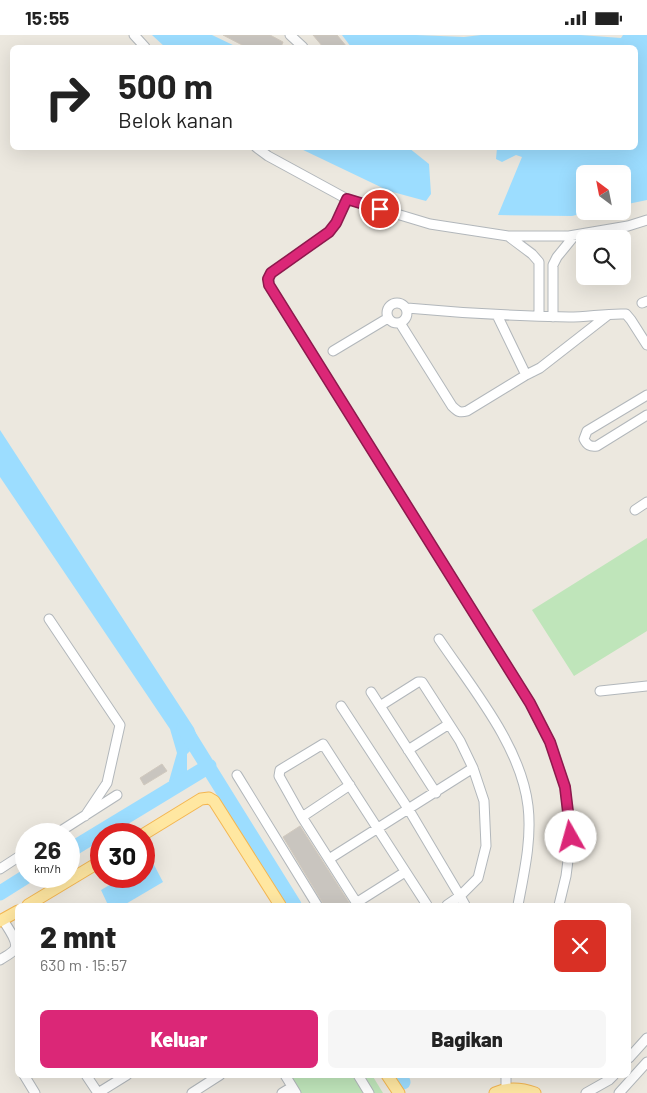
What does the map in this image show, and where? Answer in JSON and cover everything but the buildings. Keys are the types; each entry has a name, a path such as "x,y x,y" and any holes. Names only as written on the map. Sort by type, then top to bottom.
{"main road":[{"path":"155,827 201,799 210,798 214,801 279,903"},
{"path":"31,903 90,868"},
{"path":"2,920 15,913"},
{"path":"389,1078 399,1093"},
{"path":"500,1091 520,1089 535,1093"}],"street":[{"path":"134,35 144,45"},
{"path":"290,35 301,45"},
{"path":"260,150 347,199 430,224 508,236 575,235 647,220"},
{"path":"347,199 336,223 329,232 271,273 268,279 269,285 530,703 550,742 565,787 571,837 566,876 559,903"},
{"path":"552,317 553,265 557,257 575,235"},
{"path":"508,236 532,254 539,262 539,316"},
{"path":"394,303 402,303 407,308 406,319 400,323 388,318 388,311 394,303"},
{"path":"407,308 552,317 588,317 610,313 626,315 647,345"},
{"path":"400,323 448,399 458,412 461,413 540,368 610,313"},
{"path":"497,315 526,375"},
{"path":"333,351 388,318"},
{"path":"647,395 587,431 584,439 586,444 591,447 597,446 647,415"},
{"path":"635,510 647,502"},
{"path":"49,619 120,725 107,783 84,816"},
{"path":"439,639 498,728 519,769 528,805 529,830 526,865 518,903"},
{"path":"380,706 420,682 423,683 469,756 484,801 486,846 478,878 450,903"},
{"path":"600,691 647,686"},
{"path":"371,692 436,793"},
{"path":"341,706 408,810 464,903"},
{"path":"408,750 449,724"},
{"path":"356,903 278,775 280,770 323,744 425,903"},
{"path":"329,859 473,768"},
{"path":"237,775 316,903"},
{"path":"302,817 350,785"},
{"path":"73,823 117,795"},
{"path":"0,869 15,859"},
{"path":"358,903 405,872"},
{"path":"2,920 15,942"},
{"path":"0,960 15,950"},
{"path":"631,1056 647,1038"},
{"path":"619,1093 647,1062"},
{"path":"26,1078 35,1093"},
{"path":"88,1078 98,1093 122,1078"},
{"path":"192,1093 215,1078"},
{"path":"282,1093 294,1090 287,1078"},
{"path":"360,1078 369,1093"},
{"path":"500,1091 505,1078"},
{"path":"586,1093 611,1078"}],"green space":[{"path":"647,538 647,631 574,676 532,610"},
{"path":"290,1078 374,1078 383,1093 300,1093"}],"water":[{"path":"152,35 212,35 233,45 163,45"},
{"path":"342,35 464,37 481,35 580,35 621,38 623,35 647,35 647,200 631,203 631,165 576,165 576,215 498,215 522,157 516,155 502,162 496,159 497,150 638,150 638,45 350,45"},
{"path":"303,150 412,150 429,164 431,194 426,201 389,191"},
{"path":"0,430 194,728 199,742 187,754 187,775 192,784 178,793 169,781 177,753 170,729 0,477"},
{"path":"155,867 163,882 155,887"},
{"path":"104,888 153,888 127,903 107,903 101,890"}],"waterway":[{"path":"184,728 293,903"},
{"path":"80,844 209,766"},
{"path":"0,893 15,884"},
{"path":"401,1078 403,1082"}],"route":[{"path":"380,209 347,199 336,223 329,232 271,273 268,279 269,285 530,703 550,742 565,787 571,837"}]}
